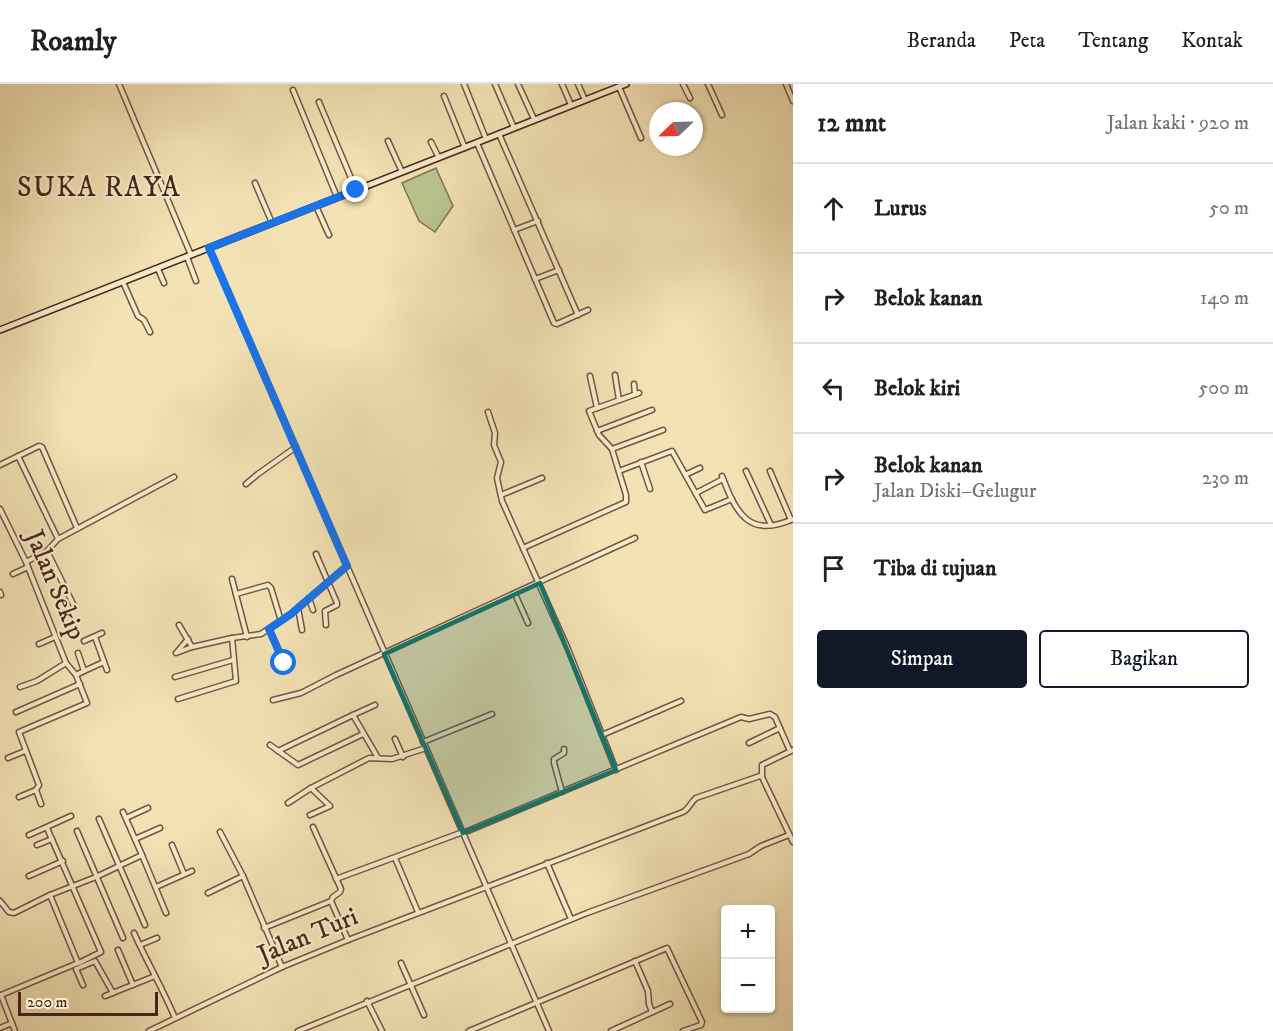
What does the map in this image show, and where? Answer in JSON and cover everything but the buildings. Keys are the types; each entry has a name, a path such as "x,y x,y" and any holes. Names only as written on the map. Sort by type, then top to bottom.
{"main road":[{"path":"0,330 626,84"}],"street":[{"path":"119,84 189,256 196,281"},
{"path":"464,84 486,139"},
{"path":"495,84 514,128"},
{"path":"518,84 534,119"},
{"path":"562,84 572,105"},
{"path":"578,84 585,101"},
{"path":"683,84 690,98"},
{"path":"708,84 722,115"},
{"path":"786,84 792,93 793,101"},
{"path":"619,87 641,138"},
{"path":"292,90 337,197"},
{"path":"444,96 465,148"},
{"path":"319,102 356,190"},
{"path":"499,134 578,315"},
{"path":"388,141 402,172"},
{"path":"431,142 439,158"},
{"path":"477,143 554,323 588,310"},
{"path":"255,183 272,224"},
{"path":"316,206 329,235"},
{"path":"514,230 538,220"},
{"path":"209,248 549,1031"},
{"path":"158,269 164,283"},
{"path":"535,279 559,270"},
{"path":"123,282 138,316 144,320 150,332"},
{"path":"590,375 597,408"},
{"path":"615,375 619,400"},
{"path":"523,548 626,502 612,449 597,431 589,411 637,394 634,384"},
{"path":"597,431 652,410"},
{"path":"488,412 495,433 494,445 501,462 497,478 501,495 540,583 616,770"},
{"path":"612,449 663,430"},
{"path":"0,465 39,446 42,447 77,528"},
{"path":"246,484 296,447"},
{"path":"618,471 672,451 687,474 705,510 732,499"},
{"path":"18,456 58,539"},
{"path":"641,462 650,489"},
{"path":"687,474 700,468"},
{"path":"746,471 771,526"},
{"path":"696,493 722,478 741,515 752,524 776,526 792,520 770,471"},
{"path":"26,562 47,551 58,539 77,528 174,477"},
{"path":"501,495 542,478"},
{"name":"Jalan Sekip","path":"0,509 26,562 66,663 38,681 20,687"},
{"path":"273,700 312,688 540,583 594,555 636,538"},
{"path":"47,551 75,608"},
{"path":"316,554 338,604 325,611 326,626"},
{"path":"188,639 176,653 231,638 261,634 298,608 347,566"},
{"path":"13,574 28,567"},
{"path":"232,579 247,637"},
{"path":"236,594 268,585 271,588 281,621"},
{"path":"515,594 528,623"},
{"path":"309,598 313,610"},
{"path":"298,608 302,630"},
{"path":"179,625 192,647"},
{"path":"269,629 284,663"},
{"path":"84,641 102,633"},
{"path":"39,644 55,637"},
{"path":"94,637 107,670"},
{"path":"231,638 238,690"},
{"path":"78,653 84,671"},
{"path":"175,677 233,660"},
{"path":"76,675 104,662"},
{"path":"19,797 36,790 39,785 20,737 20,731 87,703 76,675 66,663"},
{"path":"178,699 237,681"},
{"path":"15,712 80,684"},
{"path":"602,735 681,701"},
{"path":"279,751 375,705"},
{"path":"423,742 492,714"},
{"path":"336,879 463,832 741,717 748,719 770,714 775,717 791,750 762,765 762,776 793,842"},
{"path":"353,716 378,759"},
{"path":"749,743 780,728"},
{"path":"270,745 298,765 363,734"},
{"path":"395,739 403,757"},
{"path":"288,803 311,788 369,758 392,759 426,748"},
{"path":"562,792 554,759 564,753 564,749"},
{"path":"8,759 25,751"},
{"path":"26,772 32,768"},
{"name":"Jalan Turi","path":"149,1031 282,967 418,912 683,813 688,810 696,798 762,776"},
{"path":"310,815 330,806 311,788"},
{"path":"36,790 41,804"},
{"path":"126,818 148,808"},
{"path":"123,812 166,913"},
{"path":"29,835 71,816"},
{"path":"99,819 145,925"},
{"path":"264,928 331,901 341,890 313,827"},
{"path":"47,828 101,952 76,966"},
{"path":"135,839 160,828"},
{"path":"77,831 123,938"},
{"path":"220,832 243,876 282,967"},
{"path":"298,1031 572,919 748,854 789,835"},
{"path":"37,845 52,839"},
{"path":"172,845 184,874"},
{"path":"0,901 9,912 14,913 142,855"},
{"path":"395,858 418,912"},
{"path":"29,876 63,861"},
{"path":"547,863 572,919"},
{"path":"156,887 192,871"},
{"path":"208,894 243,876"},
{"path":"50,895 83,986"},
{"path":"331,901 348,940"},
{"path":"134,933 154,976 163,988 175,1018"},
{"path":"140,945 157,938"},
{"path":"469,1031 668,948 702,1022 701,1025 683,1031"},
{"path":"118,951 133,985"},
{"path":"15,1031 1,994 93,961 96,961 113,993"},
{"path":"635,962 648,991 652,1012"},
{"path":"401,963 424,1015"},
{"path":"105,996 154,976"},
{"path":"367,1001 382,1031"},
{"path":"611,1031 670,1004"},
{"path":"0,1028 12,1023"},
{"path":"481,1026 484,1031"}],"highlighted area":[{"path":"540,583 616,770 463,833 384,654"}],"green space":[{"path":"436,168 453,206 435,232 419,221 402,183"}],"district":[{"name":"SUKA RAYA","path":"99,187"}],"route":[{"path":"284,663 269,629 291,614 347,566 209,248 356,190"}]}
